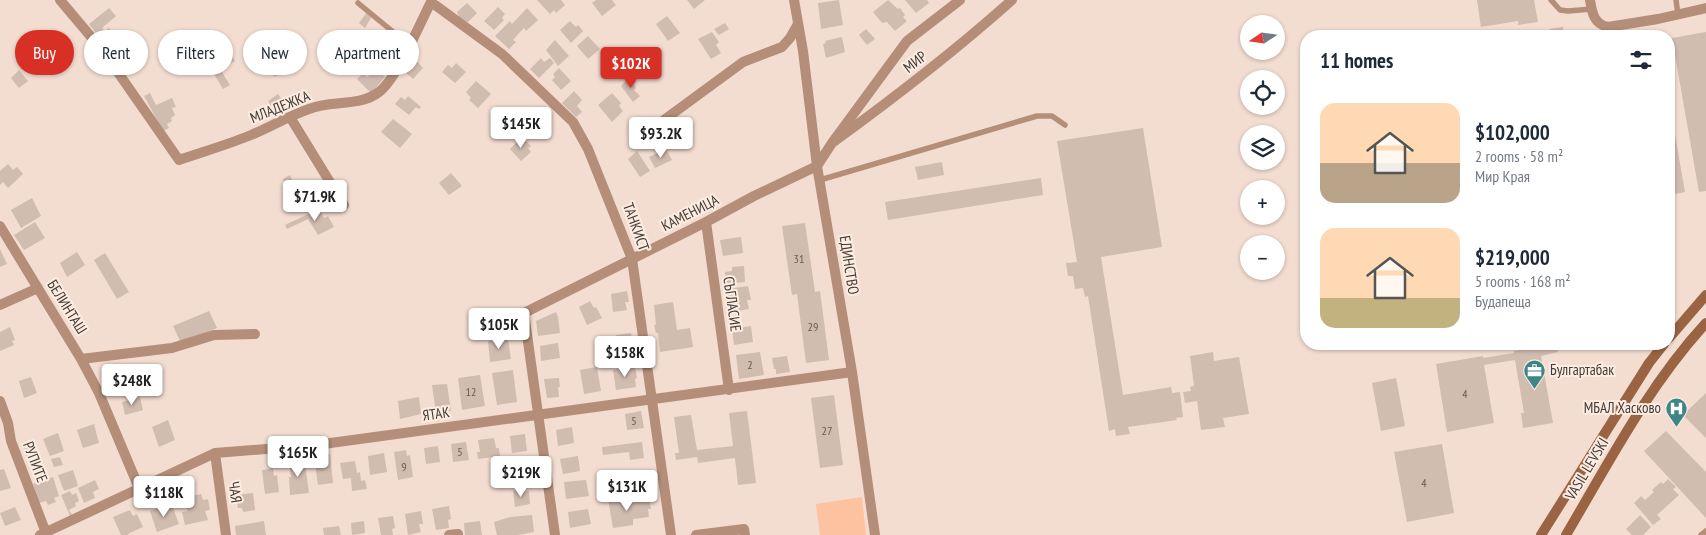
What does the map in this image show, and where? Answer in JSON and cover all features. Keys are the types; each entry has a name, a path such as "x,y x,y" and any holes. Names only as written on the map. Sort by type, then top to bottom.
{"main road":[{"path":"1675,331 1706,295"},
{"name":"VASIL LEVSKI","path":"1566,535 1611,457 1653,390 1706,323"},
{"name":"VASIL LEVSKI","path":"1542,535 1649,363 1659,350"}],"street":[{"name":"МЛАДЕЖКА","path":"60,0 103,51 179,160 249,136 311,108 368,98 379,92 393,75"},
{"name":"ЕДИНСТВО","path":"794,0 803,51 820,180 852,372 875,535"},
{"name":"МИР","path":"818,166 832,143 907,41 960,0"},
{"name":"МИР","path":"832,143 976,32 1012,0"},
{"name":"МЛАДЕЖКА","path":"417,30 432,1"},
{"name":"ТАНКИСТ","path":"432,1 502,54 573,122 588,149 632,259 671,535"},
{"path":"1591,4 1594,19 1608,27 1678,15 1706,8"},
{"path":"782,47 798,24"},
{"path":"664,120 744,62 782,47 792,47 803,51"},
{"path":"290,117 344,204"},
{"name":"КАМЕНИЦА","path":"539,416 524,312 706,222 754,196 818,166"},
{"name":"СЪГЛАСИЕ","path":"706,222 729,390"},
{"name":"БЕЛИНТАШ","path":"0,226 81,359 99,393 139,488"},
{"path":"0,304 38,288"},
{"path":"81,359 172,348 214,336 255,334"},
{"name":"ЯТАК","path":"43,534 214,453 316,445 852,372"},
{"name":"РУПИТЕ","path":"0,401 8,423 11,441 43,534"},
{"path":"539,416 555,535"},
{"path":"0,446 11,441"},
{"name":"ЧАЯ","path":"214,453 226,535"},
{"path":"696,535 745,532"},
{"path":"449,535 458,535"}],"lane":[{"path":"1551,0 1560,10 1568,12 1591,4"},
{"path":"1676,0 1678,15"},
{"path":"358,3 391,30"},
{"path":"820,180 1037,116 1052,116 1065,125"},
{"path":"1701,535 1706,531"}],"shaded area":[{"path":"862,497 866,535 820,535 816,504"}],"building":[{"path":"537,0 561,0 565,5 556,13 554,10 550,14"},
{"path":"596,0 612,0 616,5 602,16 592,3"},
{"path":"687,0 705,0 694,9"},
{"path":"839,0 843,25 821,29 818,3"},
{"path":"888,0 898,9 900,8 905,15 903,17 907,21 895,31 887,22 882,23 873,12"},
{"path":"905,0 927,0 929,3 916,13"},
{"path":"1477,0 1534,0 1538,22 1518,25 1518,21 1481,27"},
{"path":"467,3 477,13 467,23 459,17 457,12"},
{"path":"498,7 505,14 502,18 504,20 494,30 484,21"},
{"path":"109,8 116,16 102,28 104,30 94,30 89,24"},
{"path":"527,8 538,20 526,31 524,28 513,40 516,42 509,49 495,36 510,21 512,24"},
{"path":"367,12 372,16 365,28 359,23"},
{"path":"667,16 680,33 668,41 656,24"},
{"path":"570,21 576,27 578,25 583,31 571,43 560,30"},
{"path":"725,23 729,29 719,35 714,29"},
{"path":"1563,27 1563,30 1549,30"},
{"path":"866,29 875,39 867,45 859,35"},
{"path":"712,32 719,42 716,45 721,53 711,59 698,39"},
{"path":"1706,32 1706,191 1699,192 1675,55 1675,37"},
{"path":"588,36 600,49 588,59 577,46"},
{"path":"842,37 845,52 826,58 823,44 826,43 825,41"},
{"path":"555,40 569,56 558,66 546,50"},
{"path":"541,58 544,62 550,58 554,63 539,78 530,69"},
{"path":"419,63 423,68 419,72"},
{"path":"456,63 466,72 455,83 442,72 448,65 452,68"},
{"path":"559,68 571,81 561,90 552,80 555,77 553,74"},
{"path":"15,74 23,75 28,81 19,88 11,78"},
{"path":"214,75 224,75 230,85 223,89"},
{"path":"361,75 367,77 369,75 383,75 385,77 371,93 357,79"},
{"path":"408,75 417,75 413,79"},
{"path":"631,75 636,82 634,90 640,96 633,102 621,86"},
{"path":"476,81 491,94 478,108 469,100 471,98 466,92"},
{"path":"574,91 582,100 577,106 582,112 576,117 562,103"},
{"path":"150,93 156,105 172,98 176,107 172,108 175,115 171,118 172,121 167,124 169,128 163,131 144,96"},
{"path":"612,93 621,103 619,106 623,111 612,122 598,105"},
{"path":"278,94 286,105 276,113 268,101"},
{"path":"408,96 421,107 419,109 416,107 409,115 395,104 401,97 405,100"},
{"path":"393,119 412,134 400,148 381,132"},
{"path":"1143,128 1162,247 1101,257 1123,395 1171,387 1172,393 1180,392 1183,417 1176,418 1177,420 1128,427 1130,434 1116,436 1115,429 1109,431 1088,296 1085,297 1083,288 1075,289 1073,276 1068,276 1066,263 1077,262 1057,141"},
{"path":"1675,135 1685,192 1675,194"},
{"path":"522,137 531,146 528,148 531,152 521,161 510,149"},
{"path":"666,149 672,160 655,168 649,157"},
{"path":"637,151 650,171 640,177 628,159"},
{"path":"942,162 944,175 918,180 915,167"},
{"path":"8,164 13,170 17,167 23,174 8,188 3,182 0,185 0,171"},
{"path":"451,173 462,186 449,195 439,183"},
{"path":"290,175 297,192 290,196 283,179"},
{"path":"1041,178 1043,195 888,220 885,202"},
{"path":"32,198 41,216 21,228 11,210"},
{"path":"319,209 324,218 328,216 334,227 318,235 308,219 287,229 285,225"},
{"path":"35,222 45,238 24,250 14,235"},
{"path":"805,223 815,292 820,291 829,360 806,363 797,294 792,295 782,226"},
{"path":"741,237 743,253 723,256 720,240"},
{"path":"0,249 7,264 0,267"},
{"path":"77,252 85,265 67,277 60,263"},
{"path":"105,253 129,292 117,299 94,260"},
{"path":"744,266 745,282 726,284 725,272 732,271 732,267"},
{"path":"748,286 751,300 747,300 749,309 731,312 727,289"},
{"path":"627,291 629,302 625,302 627,310 613,312 611,294"},
{"path":"590,301 602,318 587,325 579,307"},
{"path":"673,302 677,330 690,328 693,347 660,352 658,333 656,333 654,325 656,325 654,305"},
{"path":"209,311 217,328 181,343 173,326"},
{"path":"556,312 560,333 538,336 536,321"},
{"path":"751,326 753,342 734,345 732,329"},
{"path":"10,327 15,340 12,341 14,345 0,351 0,332"},
{"path":"631,333 633,349 617,352 616,335"},
{"path":"508,339 511,359 490,362 488,341"},
{"path":"558,343 560,358 541,361 540,346"},
{"path":"1557,350 1558,352 1541,356 1553,423 1523,428 1521,413 1524,413 1515,360 1484,365 1494,423 1447,432 1436,364 1514,353 1514,351"},
{"path":"760,352 764,375 739,379 736,355"},
{"path":"1213,352 1214,361 1239,357 1249,414 1223,418 1225,427 1201,430 1197,401 1185,403 1183,392 1191,391 1190,387 1194,386 1190,356"},
{"path":"787,356 790,372 776,374 772,358"},
{"path":"635,366 636,387 616,390 613,370"},
{"path":"597,367 601,391 584,394 580,370"},
{"path":"513,370 517,402 497,405 492,373"},
{"path":"480,375 485,406 462,410 458,378"},
{"path":"31,377 37,393 24,398 19,381"},
{"path":"559,378 559,397 547,398 544,379"},
{"path":"1396,378 1405,426 1381,431 1372,383"},
{"path":"447,384 451,411 436,413 432,385"},
{"path":"1706,393 1706,438 1683,415"},
{"path":"834,395 843,465 820,468 811,398"},
{"path":"140,397 143,410 125,415 122,402"},
{"path":"419,397 421,414 400,419 398,401"},
{"path":"641,411 644,428 627,430 625,414"},
{"path":"747,411 756,483 738,485 735,458 698,463 697,457 676,460 675,453 679,453 674,417 691,415 697,450 733,446 729,413"},
{"path":"168,420 175,440 159,447 152,427"},
{"path":"94,424 99,443 83,448 77,430"},
{"path":"572,427 574,443 558,446 556,430"},
{"path":"1666,431 1706,472 1706,518 1644,451"},
{"path":"58,433 64,451 50,456 43,439"},
{"path":"525,434 527,451 512,453 510,436"},
{"path":"494,438 496,448 499,448 500,456 478,459 477,452 480,452 478,440"},
{"path":"466,442 469,460 453,462 451,444"},
{"path":"642,442 644,458 630,460 629,452 603,455 602,447"},
{"path":"1442,444 1454,513 1407,522 1394,452"},
{"path":"33,446 38,461 29,464 24,449"},
{"path":"438,446 440,462 426,464 424,448"},
{"path":"406,450 407,456 410,455 413,477 398,480 394,452"},
{"path":"384,453 387,472 370,475 368,456"},
{"path":"330,454 333,483 318,485 314,456"},
{"path":"578,456 580,471 563,474 560,459"},
{"path":"60,457 63,465 54,467 51,459"},
{"path":"300,458 301,464 305,464 309,493 290,495 289,477 291,477 289,460"},
{"path":"355,461 357,473 360,472 361,481 365,480 367,489 352,491 351,478 343,479 340,463"},
{"path":"273,468 274,476 277,475 279,492 265,494 262,470"},
{"path":"4,469 11,488 0,491 0,470"},
{"path":"73,470 78,486 64,491 58,475"},
{"path":"646,476 648,489 630,492 628,479"},
{"path":"53,477 59,496 54,498 56,502 48,505 46,501 39,503 33,484"},
{"path":"1668,479 1676,487 1673,489 1679,495 1657,515 1661,519 1653,525 1634,503 1641,496 1645,500 1654,492 1652,490"},
{"path":"95,480 99,489 93,492 95,498 84,503 78,488"},
{"path":"586,480 589,496 566,499 564,482"},
{"path":"520,490 521,492 529,491 530,504 515,507 513,491"},
{"path":"70,491 72,495 76,493 79,501 75,503 76,506 69,510 72,515 70,516 61,495"},
{"path":"253,493 255,510 243,512 242,508 238,508 236,495"},
{"path":"201,494 203,500 208,499 210,510 205,511 208,520 185,525 182,512 188,511 185,497"},
{"path":"622,497 623,504 649,500 651,509 648,509 649,517 633,519 633,525 613,528 608,499"},
{"path":"172,505 179,524 157,532 150,511"},
{"path":"449,506 451,519 448,520 449,528 436,530 432,509"},
{"path":"15,507 21,520 5,526 0,513"},
{"path":"588,509 591,524 570,528 568,512"},
{"path":"130,510 133,516 137,514 143,527 129,535 121,535 113,517"},
{"path":"421,511 423,524 419,524 421,532 408,535 405,514"},
{"path":"532,515 534,532 518,535 497,535 494,522 510,517"},
{"path":"1640,515 1651,527 1643,535 1632,535 1626,529"},
{"path":"393,516 395,528 392,529 393,535 381,535 378,518"},
{"path":"264,521 266,535 236,535 235,526"},
{"path":"364,521 365,533 352,535 351,523"},
{"path":"480,521 482,535 465,535 464,523"},
{"path":"339,526 341,535 324,535 323,528"}],"place":[{"name":"Булгартабак","path":"1534,389"},
{"name":"МБАЛ Хасково","path":"1677,427"}]}
